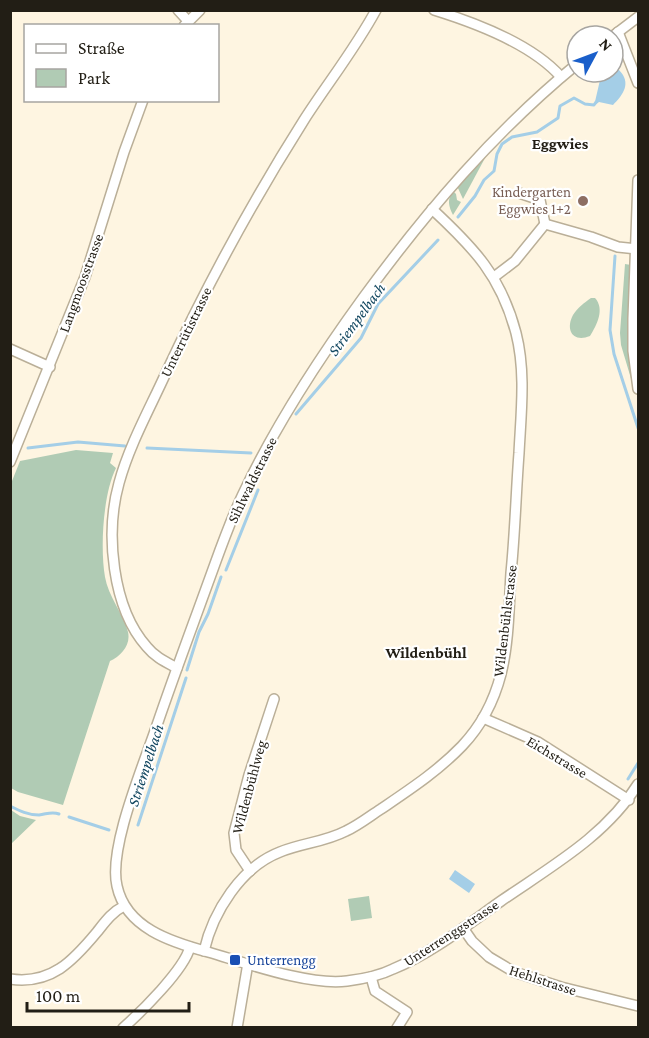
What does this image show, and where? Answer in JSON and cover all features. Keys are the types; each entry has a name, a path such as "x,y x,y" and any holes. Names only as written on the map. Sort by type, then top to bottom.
{"street":[{"path":"178,10 186,23 200,10"},
{"name":"Unterrütistrasse","path":"177,668 148,649 129,619 119,589 113,558 111,525 118,484 131,449 217,268 300,126 376,10"},
{"path":"434,10 493,33 519,46 549,64 561,77"},
{"path":"625,27 639,17"},
{"path":"625,53 639,82"},
{"name":"Sihlwaldstrasse","path":"190,947 149,931 135,920 124,906 117,890 116,862 122,829 177,668 234,513 281,422 321,356 381,273 432,209 487,146 565,74"},
{"name":"Langmoosstrasse","path":"10,462 85,277 124,152 142,102"},
{"path":"639,180 634,363 639,389"},
{"path":"519,193 540,200 545,224"},
{"name":"Wildenbühlstrasse","path":"204,951 223,905 238,883 250,871 278,852 346,831 440,766 462,746 483,718 496,690 505,651 516,519 522,385 521,356 516,332 494,277 476,252 432,209"},
{"path":"545,224 618,247 637,249"},
{"path":"494,277 515,261 545,224"},
{"path":"10,350 50,367"},
{"name":"Wildenbühlweg","path":"250,871 236,850 234,833 249,775 274,699"},
{"name":"Eichstrasse","path":"483,718 538,742 628,800"},
{"name":"Unterrenggstrasse","path":"190,947 313,980 338,982 371,977 394,969 463,928 588,839 602,828 628,800 639,784"},
{"path":"10,979 33,980 59,970 75,957 109,917 124,906"},
{"name":"Hehlstrasse","path":"463,928 472,941 489,957 514,972 561,987 639,1006"},
{"path":"123,1028 174,974 185,959 190,947"},
{"path":"237,1028 248,963"},
{"path":"371,977 375,991 407,1012 397,1028"}],"green space":[{"path":"483,157 485,158 463,199 457,186"},
{"path":"454,192 457,200 461,202 453,215 449,200"},
{"path":"625,264 631,265 627,331 632,382 621,345 620,333"},
{"path":"591,298 595,298 598,302 600,312 597,322 590,336 579,338 570,330 571,320 579,307"},
{"path":"76,450 113,453 110,463 116,468 105,506 103,537 105,577 129,637 124,649 110,661 63,805 11,788 10,486 20,461"},
{"path":"11,810 20,816 36,820 11,844"},
{"path":"369,896 372,918 351,921 348,899"}],"water":[{"path":"599,84 625,84 623,93 613,105 599,102 594,106"},
{"path":"455,870 475,884 469,893 449,879"}],"waterway":[{"name":"Striempelbach","path":"458,217 475,196 484,180 494,171 497,154 502,144 512,137 537,132 558,118 560,106 574,98 585,104 594,105 596,102"},
{"name":"Striempelbach","path":"296,414 361,338 378,304 438,240"},
{"path":"615,256 610,330 614,354 638,428"},
{"path":"28,448 78,442 125,446"},
{"path":"147,448 251,453"},
{"name":"Striempelbach","path":"226,570 258,490"},
{"name":"Striempelbach","path":"187,670 221,577"},
{"name":"Striempelbach","path":"138,825 186,678"},
{"path":"628,779 638,763"},
{"name":"Striempelbach","path":"10,806 31,814 59,814"},
{"name":"Striempelbach","path":"69,817 109,830"}],"place":[{"name":"Kindergarten Eggwies 1+2","path":"583,201"},
{"name":"Unterrengg","path":"235,960"}],"district":[{"name":"Eggwies","path":"560,143"},
{"name":"Wildenbühl","path":"426,652"}]}
